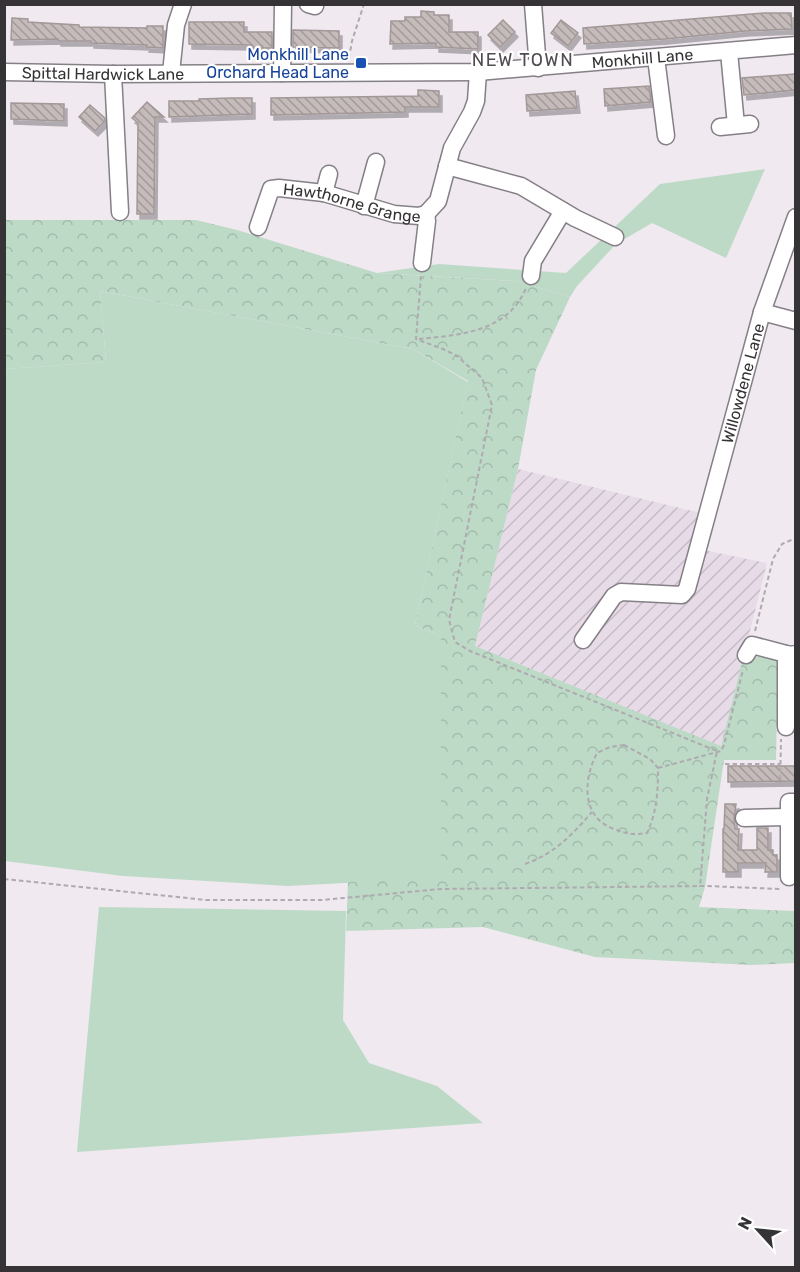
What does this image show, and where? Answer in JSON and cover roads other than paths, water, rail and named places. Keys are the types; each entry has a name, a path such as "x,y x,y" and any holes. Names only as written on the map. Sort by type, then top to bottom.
{"street":[{"path":"171,73 176,26 183,4"},
{"path":"282,73 283,4"},
{"path":"533,4 538,68"},
{"name":"Monkhill Lane","path":"347,72 478,72 795,45"},
{"path":"729,52 735,125"},
{"path":"656,58 666,136"},
{"name":"Spittal Hardwick Lane","path":"4,72 113,74 347,72"},
{"name":"Hawthorne Grange","path":"258,227 266,186 324,193 394,214 419,216 426,213 438,201 453,148 476,100 478,72"},
{"path":"113,74 120,212"},
{"path":"364,206 376,162"},
{"path":"447,166 521,186 569,215 615,237"},
{"path":"324,193 329,174"},
{"path":"422,263 426,213"},
{"path":"531,276 533,261 569,215"},
{"name":"Willowdene Lane","path":"583,640 614,596 621,592 682,595 687,589 762,312 795,218"},
{"path":"762,312 795,321"},
{"path":"749,650 791,654 786,727"},
{"path":"744,816 791,807 792,852 787,883"}],"place":[{"name":"Monkhill Lane Orchard Head Lane","path":"361,63"}],"district":[{"name":"NEW TOWN","path":"523,60"}]}
